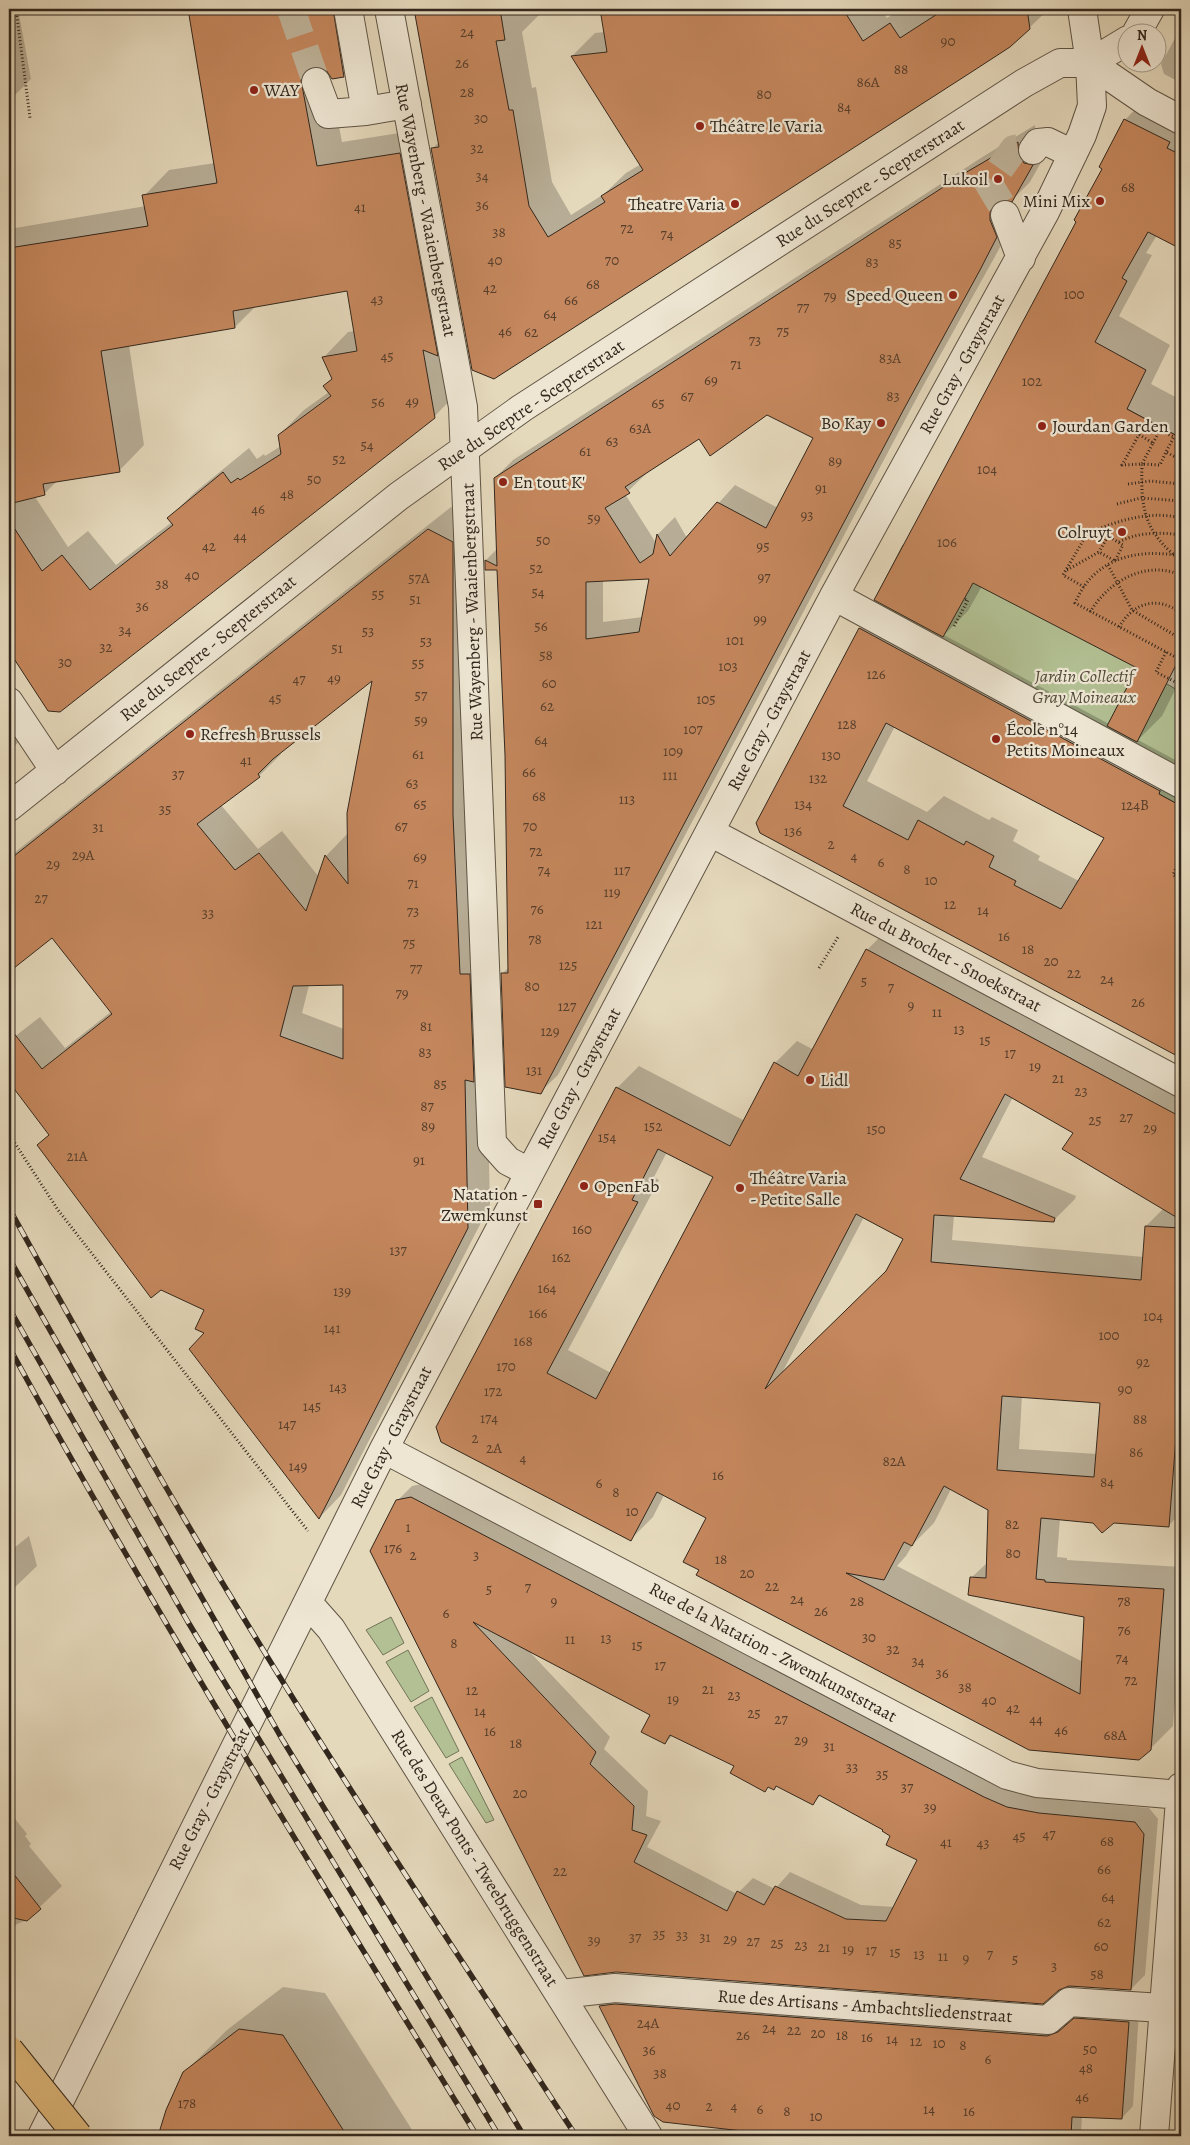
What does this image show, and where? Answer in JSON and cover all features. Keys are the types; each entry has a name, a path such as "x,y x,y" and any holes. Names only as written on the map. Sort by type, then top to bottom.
{"main road":[{"path":"9,2050 78,2136"}],"street":[{"path":"348,9 366,111"},
{"name":"Rue Wayenberg - Waaienbergstraat","path":"389,9 463,407 492,1143 508,1161 529,1172"},
{"name":"Rue Gray - Graystraat","path":"42,2136 384,1448 834,596 1021,258 1073,154 1092,106 1090,63 1082,9"},
{"path":"1143,22 1150,9"},
{"path":"1118,46 1090,63 1147,102 1181,120"},
{"name":"Rue du Sceptre - Scepterstraat","path":"9,807 399,496 530,402 1024,83 1060,64 1090,63"},
{"path":"316,82 328,114 366,111 406,104"},
{"path":"1033,147 1048,142 1073,154"},
{"path":"1005,215 1021,258"},
{"path":"834,596 1181,784"},
{"path":"9,702 55,771"},
{"name":"Rue du Brochet - Snoekstraat","path":"710,832 1181,1083"},
{"name":"Rue de la Natation - Zwemkunststraat","path":"384,1448 1007,1775 1037,1784 1181,1795"},
{"name":"Rue des Deux Ponts - Tweebruggenstraat","path":"308,1604 330,1629 561,1994 642,2127"},
{"path":"1154,2136 1162,2008 1181,1787"},
{"name":"Rue des Artisans - Ambachtsliedenstraat","path":"561,1994 614,1988 1048,2020 1069,2002 1162,2008"}],"path":[{"path":"16,9 30,118"},
{"path":"1146,422 1122,465 1142,464 1160,465 1174,437 1160,430 1142,464 1141,498 1145,516 1154,533 1174,555"},
{"path":"1121,424 1154,443"},
{"path":"1166,452 1181,460"},
{"path":"1128,484 1142,481 1181,484"},
{"path":"1117,504 1141,498 1181,501"},
{"path":"1084,586 1064,576 1087,534 1128,519 1145,516 1181,518"},
{"path":"1118,542 1126,538 1154,533 1181,535"},
{"path":"1066,570 1099,552 1108,536 1123,545 1115,561"},
{"path":"1099,552 1115,561"},
{"path":"1181,556 1144,553 1115,561 1084,586 1074,603 1180,659 1181,652"},
{"path":"1108,565 1132,610 1181,639"},
{"path":"1090,612 1106,591 1118,581 1138,572 1166,571 1181,575"},
{"path":"1119,627 1132,610 1145,604 1164,604 1181,613"},
{"path":"1166,652 1156,672 1181,685"},
{"path":"1181,857 1173,875 1181,880"},
{"path":"9,1134 58,1210 330,1559"},
{"path":"554,2136 562,2132"}],"green space":[{"name":"Jardin Collectif Gray Moineaux","path":"1127,409 1181,438 1179,454 1181,455 1181,672 1158,659 1149,674 1181,692 1181,812 1177,810 1179,805 1159,794 1161,788 1141,778 1142,774 1115,759 1113,763 1105,758 1106,755 861,626 903,545 966,579"},
{"path":"391,1617 404,1643 383,1655 366,1630"},
{"path":"408,1650 429,1691 411,1702 386,1662"},
{"path":"432,1697 459,1751 446,1758 414,1707"},
{"path":"462,1757 494,1820 486,1823 449,1764"}],"building":[{"path":"188,9 333,9 344,77 332,79 326,70 311,67 304,72 301,80 317,166 400,153 438,356 423,350 435,418 60,712 48,711 9,651 9,520 42,571 62,555 90,590 173,525 167,518 223,472 231,483 238,478 240,480 281,454 278,435 331,396 323,386 332,379 322,357 357,351 347,291 233,311 235,328 101,351 120,472 43,484 45,495 9,504 9,248 148,226 142,195 217,183"},
{"path":"414,9 500,9 505,40 496,41 509,110 513,110 529,206 548,237 605,202 601,196 643,170 571,56 607,52 600,9 843,9 863,41 890,23 900,38 945,9 1027,9 1030,29 1010,47 494,379 472,370 431,148 439,147"},
{"path":"1124,119 1170,142 1167,148 1181,155 1181,249 1148,232 1122,278 1127,281 1095,342 1146,370 1127,409 1181,438 1181,655 1137,742 1107,726 1137,668 973,583 943,637 874,600 1076,222 1074,220 1102,169 1099,167"},
{"path":"1018,142 1019,157 1024,163 1033,165 1012,202 1000,200 993,205 990,220 997,237 541,1094 505,1087 501,973 508,973 505,755 497,570 485,570 485,560 497,566 494,478 965,173","holes":["767,415 813,438 766,528 717,502 670,556 657,534 653,554 640,563 605,508 630,493 625,487 699,439 710,456","649,579 639,632 586,639 586,582"]},
{"path":"428,529 453,542 453,815 460,974 470,974 474,1082 465,1080 468,1228 319,1519 189,1349 204,1333 195,1329 204,1310 161,1290 151,1298 37,1145 49,1135 9,1082 9,1027 42,1069 112,1014 52,938 9,972 9,860","holes":["372,681 347,813 348,884 325,855 306,911 259,853 235,870 197,824 260,777 258,774 273,759","343,985 343,1059 280,1036 293,986"]},
{"path":"859,628 1160,791 1159,794 1181,806 1181,1058 760,833 756,823","holes":["886,723 1104,838 1061,909 1014,885 1016,881 989,867 994,856 966,841 964,845 918,820 908,840 843,806"]},
{"path":"866,949 1181,1117 1181,1220 1062,1149 1073,1133 1005,1094 960,1179 1055,1218 1054,1222 934,1215 931,1262 1141,1280 1145,1226 1181,1228 1181,1373 1169,1527 1114,1523 1102,1533 1093,1523 1041,1518 1036,1579 1045,1580 1045,1582 1164,1589 1151,1750 1139,1760 1029,1750 696,1575 699,1570 683,1562 706,1518 657,1492 631,1541 441,1442 436,1427 616,1087 730,1146 774,1062 798,1076","holes":["658,1149 713,1177 596,1399 547,1373 638,1202 632,1200","856,1214 903,1239 886,1271 765,1389","1002,1396 1100,1403 1094,1477 997,1470","944,1486 988,1510 986,1578 970,1577 968,1595 1084,1617 1080,1694 846,1573 884,1580 904,1542 912,1546"]},
{"path":"411,1497 984,1797 1007,1807 1039,1813 1135,1822 1144,1834 1131,1990 1069,1986 1059,1990 1043,2004 616,1972 584,1976 370,1551 396,1500","holes":["473,1622 650,1715 641,1732 665,1744 670,1735 734,1766 730,1773 765,1792 768,1787 774,1790 776,1786 813,1805 819,1795 883,1830 890,1836 886,1845 917,1860 886,1921 846,1919 775,1886 764,1905 737,1891 727,1911 634,1862 647,1835 632,1830 634,1806 590,1764 596,1752"]},
{"path":"9,1868 41,1909 27,1921 9,1917"},
{"path":"615,2004 1047,2036 1058,2032 1074,2018 1129,2022 1122,2119 1072,2117 1071,2136 787,2136 663,2122 654,2116 599,2006"},
{"path":"239,2029 283,2035 347,2136 158,2136 166,2110 183,2072"}],"tunnel":[{"path":"291,9 316,82"},
{"path":"1001,204 989,184 1014,149 1027,147"}],"railway":[{"path":"9,1208 147,1455 275,1670 576,2136"},
{"path":"9,1258 282,1739 524,2136"},
{"path":"9,1308 188,1622 499,2136"},
{"path":"9,1347 179,1646 297,1843 477,2136"}],"place":[{"name":"WAY","path":"254,90"},
{"name":"Théâtre le Varia","path":"700,126"},
{"name":"Lukoil","path":"998,179"},
{"name":"Mini Mix","path":"1100,201"},
{"name":"Theatre Varia","path":"735,204"},
{"name":"Speed Queen","path":"953,295"},
{"name":"Bo Kay","path":"881,423"},
{"name":"Jourdan Garden","path":"1042,426"},
{"name":"En tout K'","path":"503,482"},
{"name":"Colruyt","path":"1122,532"},
{"name":"Refresh Brussels","path":"190,734"},
{"name":"École n°14 Petits Moineaux","path":"996,739"},
{"name":"Lidl","path":"810,1080"},
{"name":"OpenFab","path":"584,1186"},
{"name":"Théâtre Varia - Petite Salle","path":"740,1188"},
{"name":"Natation - Zwemkunst","path":"538,1204"}]}
